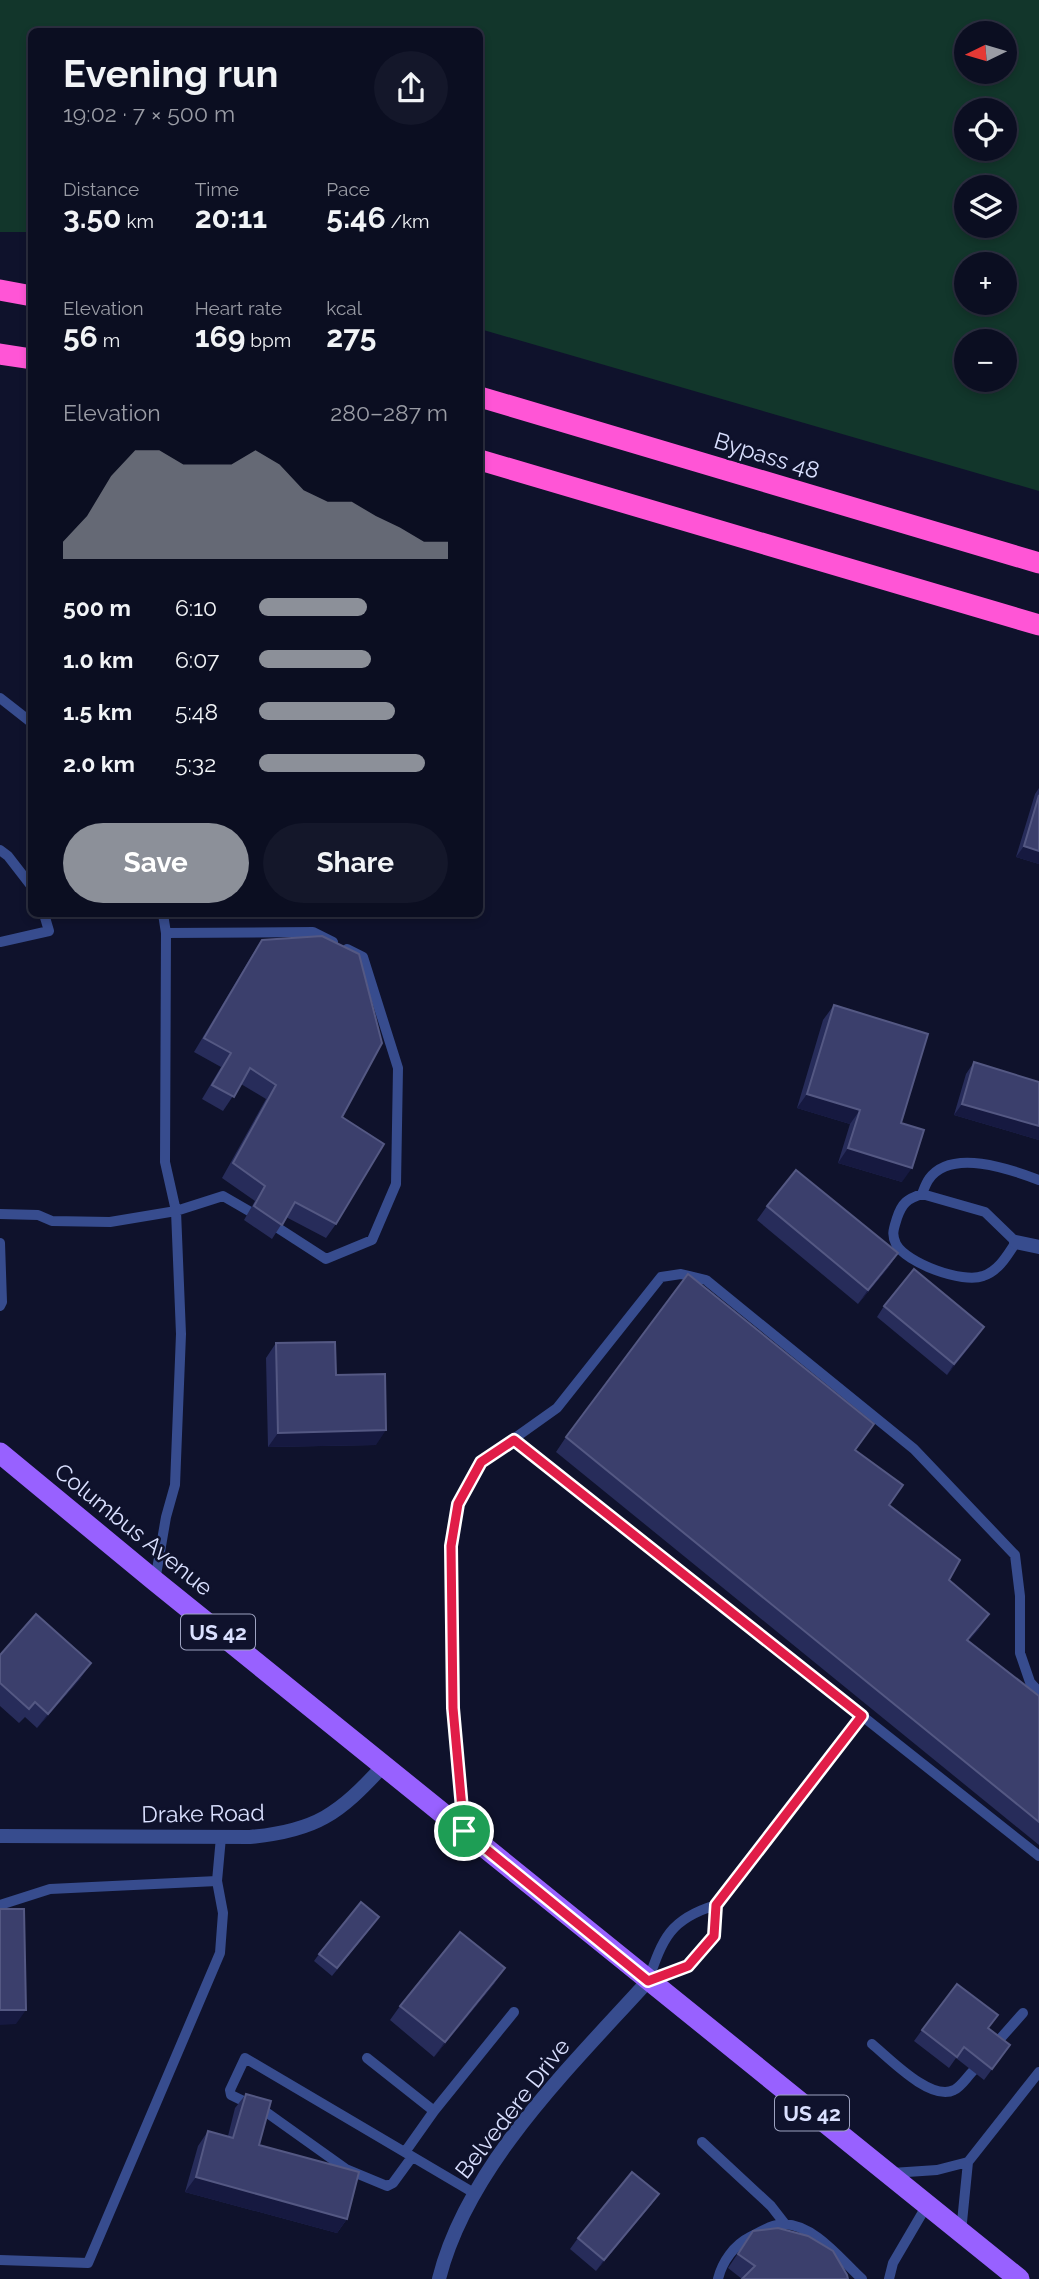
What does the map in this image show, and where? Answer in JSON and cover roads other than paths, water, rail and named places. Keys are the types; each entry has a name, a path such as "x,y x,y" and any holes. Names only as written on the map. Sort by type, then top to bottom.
{"highway":[{"path":"0,290 28,295"},
{"path":"0,354 28,358"},
{"name":"Bypass 48","path":"483,398 1039,563"},
{"path":"483,461 1039,625"}],"main road":[{"name":"Columbus Avenue","path":"0,1453 648,1981 1019,2279"}],"street":[{"path":"1016,1242 1039,1247"},
{"name":"Drake Road","path":"0,1836 221,1837 278,1834 318,1822 356,1796 383,1766"},
{"name":"Belvedere Drive","path":"439,2279 459,2221 474,2193 516,2132 648,1981"}],"lane":[{"path":"0,698 28,720"},
{"path":"0,850 28,882"},
{"path":"0,942 50,931 45,917"},
{"path":"155,1581 166,1517 175,1485 181,1334 176,1211 164,1162 166,933 163,917"},
{"path":"166,933 313,932 363,957 398,1068 396,1184 372,1240 326,1259 278,1228"},
{"path":"922,1194 930,1177 949,1164 965,1162 993,1166 1039,1180"},
{"path":"922,1194 985,1212 1016,1242 1000,1265 983,1276 962,1278 908,1257 897,1245 892,1232 900,1208 907,1199 922,1194"},
{"path":"0,1214 38,1215 52,1221 110,1222 176,1211 223,1196 249,1211"},
{"path":"0,1243 0,1306"},
{"path":"464,1831 453,1708 451,1546 458,1504 481,1462 557,1408 661,1277 681,1274 706,1280 914,1449 1015,1555 1020,1596 1020,1653 1030,1682 1039,1692"},
{"path":"514,1440 1039,1856"},
{"path":"648,1981 688,1966 714,1936 716,1905 862,1716"},
{"path":"0,2260 88,2263 220,1953 223,1913 217,1881 221,1837"},
{"path":"0,1905 50,1889 217,1881"},
{"path":"648,1981 663,1939 691,1912 716,1905"},
{"path":"474,2193 408,2154 245,2059 230,2090 231,2095 266,2112 345,2169 387,2186 393,2183 408,2154 434,2111 514,2012"},
{"path":"992,2048 1023,2013"},
{"path":"872,2044 930,2091 947,2093 957,2089 973,2071"},
{"path":"367,2058 434,2111"},
{"path":"961,2232 968,2162 1039,2072"},
{"path":"702,2142 764,2199 785,2224"},
{"path":"887,2173 937,2170 968,2162"},
{"path":"889,2279 893,2263 927,2205"},
{"path":"718,2279 730,2254 744,2240 771,2226 785,2224 813,2234 862,2279"}]}
